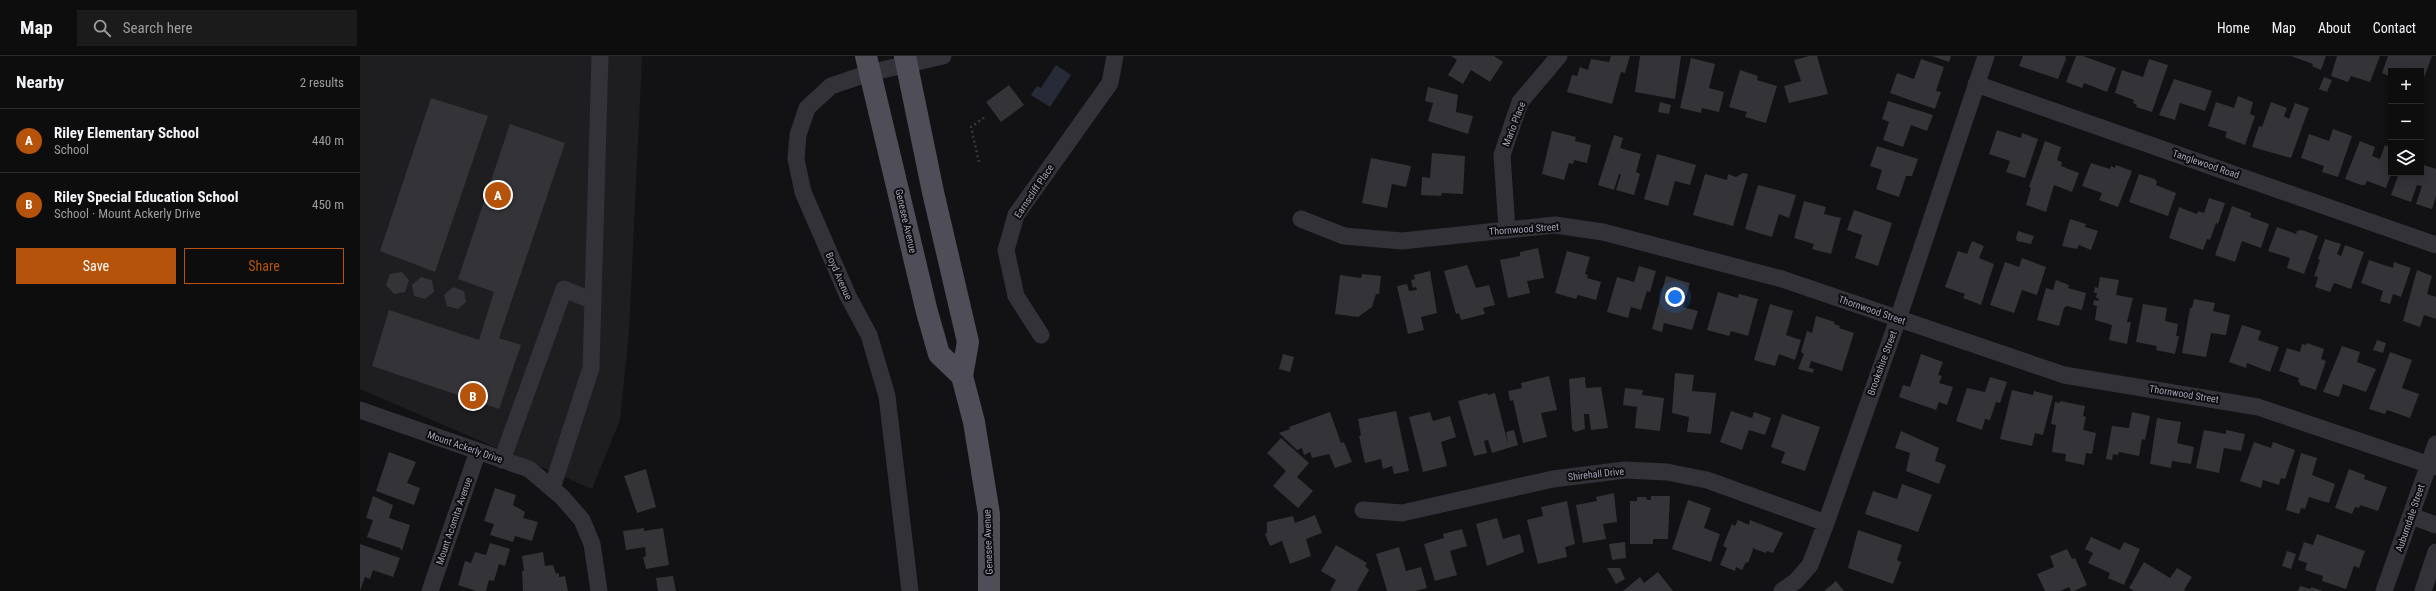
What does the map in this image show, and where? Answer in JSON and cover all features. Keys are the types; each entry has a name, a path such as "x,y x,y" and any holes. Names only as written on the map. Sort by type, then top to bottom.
{"main road":[{"name":"Genesee Avenue","path":"906,60 968,342 962,376 974,422 988,514 989,591"},
{"name":"Genesee Avenue","path":"867,64 927,312 939,354 962,376"}],"street":[{"path":"557,493 591,368 600,56"},
{"name":"Boyd Avenue","path":"910,591 887,396 869,335 848,296 803,192 796,159 798,135 807,108 831,86 867,64 943,56"},
{"name":"Earnscliff Place","path":"1041,335 1016,296 1006,250 1016,215 1110,83 1115,56"},
{"name":"Mario Place","path":"1507,229 1502,155 1520,102 1559,56"},
{"name":"Brookshire Street","path":"1782,591 1796,580 1810,565 1898,319 1986,56"},
{"name":"Tanglewood Road","path":"1976,84 2436,244"},
{"name":"Thornwood Street","path":"1301,219 1344,236 1402,241 1555,225 1603,232 1782,279 2064,375 2258,407 2432,466"},
{"path":"502,460 564,289 593,301"},
{"name":"Mount Ackerly Drive","path":"360,410 529,469 557,493 582,520 592,544 599,591"},
{"name":"Auburndale Street","path":"2384,591 2411,516 2432,466 2436,444"},
{"name":"Mount Acomita Avenue","path":"430,591 478,451"},
{"name":"Shirehall Drive","path":"1363,510 1402,513 1553,479 1625,470 1666,472 1707,480 1826,523"},
{"path":"2411,516 2436,525"},
{"path":"2423,591 2436,552"}],"path":[{"path":"979,162 971,127 985,117"}],"shaded area":[{"path":"360,56 642,56 629,333 620,420 592,489 360,389"}],"water":[{"path":"1056,65 1071,75 1050,107 1031,95 1037,86 1041,88"}],"building":[{"path":"1451,56 1494,56 1503,62 1490,82 1471,70 1463,84 1448,75 1457,60"},
{"path":"1611,56 1630,56 1625,73 1621,72 1612,104 1567,92 1572,75 1577,76 1580,67 1588,70 1591,59 1609,62"},
{"path":"1640,56 1681,56 1675,99 1635,92"},
{"path":"1809,56 1817,56 1828,94 1789,103 1784,86 1801,81 1794,60"},
{"path":"1932,56 1951,56 1949,62"},
{"path":"2023,56 2065,56 2066,59 2058,79 2019,66"},
{"path":"2076,56 2083,56 2116,68 2107,92 2084,83 2082,88 2066,82"},
{"path":"2291,56 2326,56 2321,70 2312,66 2313,64"},
{"path":"2337,56 2380,56 2370,82 2351,76 2348,82 2331,76"},
{"path":"2388,56 2432,56 2424,78 2424,68 2388,68 2388,76 2382,73"},
{"path":"1691,58 1715,64 1709,88 1724,92 1719,112 1702,108 1701,113 1680,108"},
{"path":"1921,59 1944,67 1936,91 1941,92 1935,109 1890,93 1897,73 1914,79"},
{"path":"2149,59 2168,65 2152,112 2136,107 2137,105 2133,103 2134,100 2115,93 2122,70 2143,77"},
{"path":"1740,70 1758,76 1757,80 1777,86 1766,123 1745,117 1747,112 1729,107"},
{"path":"2324,77 2332,80 2327,92 2319,89"},
{"path":"2174,79 2212,91 2205,111 2180,103 2175,120 2159,115"},
{"path":"1009,85 1024,105 1001,122 986,102"},
{"path":"1428,87 1458,95 1456,112 1473,116 1468,134 1428,121 1433,103 1425,101"},
{"path":"2238,96 2253,102 2250,114 2255,116 2245,145 2225,137 2227,132 2208,126 2216,102 2234,108"},
{"path":"431,98 488,116 435,272 380,251"},
{"path":"1888,101 1933,115 1927,131 1911,125 1903,147 1883,140 1889,122 1882,119"},
{"path":"1660,102 1671,105 1669,114 1658,112"},
{"path":"2271,102 2287,108 2284,116 2289,119 2295,103 2309,108 2291,158 2252,147 2259,126 2262,127"},
{"path":"510,124 565,143 499,338 521,345 499,409 372,366 389,310 479,340 494,292 458,279"},
{"path":"2333,129 2352,136 2338,177 2322,172 2324,166 2301,158 2309,134 2329,141"},
{"path":"1997,130 2021,138 2022,133 2038,139 2025,178 2006,172 2010,161 1989,154"},
{"path":"1552,131 1576,137 1575,141 1591,145 1587,163 1574,160 1573,164 1569,163 1564,180 1542,174"},
{"path":"1614,135 1623,138 1620,148 1641,154 1636,172 1640,174 1634,195 1616,190 1621,174 1619,174 1614,190 1598,185"},
{"path":"2045,141 2061,147 2057,160 2062,162 2061,166 2079,173 2072,192 2054,185 2046,212 2026,205 2031,188 2029,187"},
{"path":"2360,141 2375,147 2372,156 2380,159 2385,145 2388,146 2388,176 2390,176 2386,188 2367,181 2365,185 2361,185 2345,179"},
{"path":"1877,146 1918,159 1912,176 1906,176 1899,197 1876,189 1882,170 1870,166"},
{"path":"1432,153 1465,156 1463,194 1442,193 1441,196 1421,195 1422,177 1430,178"},
{"path":"1657,154 1696,165 1690,185 1675,181 1668,206 1644,199"},
{"path":"1371,158 1411,166 1406,187 1392,184 1387,208 1362,203"},
{"path":"2091,163 2110,169 2111,166 2115,168 2116,165 2132,171 2118,207 2099,200 2102,193 2082,186"},
{"path":"2424,165 2436,169 2436,196 2432,209 2416,204 2422,186 2417,185 2411,202 2391,195 2398,176 2424,176"},
{"path":"1743,173 1748,174 1733,226 1693,215 1705,174 1727,180 1728,174 1736,177"},
{"path":"2139,174 2155,179 2157,182 2156,185 2176,193 2168,216 2129,202"},
{"path":"1758,185 1796,195 1789,218 1779,214 1772,237 1745,229"},
{"path":"2209,198 2225,203 2218,224 2216,223 2210,240 2207,239 2203,250 2169,238 2179,207 2197,214 2198,211 2204,213"},
{"path":"1804,201 1826,207 1824,214 1841,218 1831,254 1812,249 1814,244 1794,238"},
{"path":"2232,206 2251,213 2250,217 2269,224 2261,248 2242,241 2235,262 2215,255"},
{"path":"1854,210 1892,223 1878,266 1855,258 1862,235 1847,230"},
{"path":"2070,219 2086,224 2085,227 2098,231 2091,250 2079,245 2077,249 2062,246"},
{"path":"2277,227 2296,234 2297,231 2302,230 2318,236 2304,274 2287,268 2290,258 2268,251"},
{"path":"2018,231 2034,236 2031,244 2017,241 2016,238"},
{"path":"2325,239 2341,244 2337,254 2341,256 2345,245 2364,252 2351,289 2334,283 2330,292 2315,287 2318,277 2314,276"},
{"path":"1972,241 1984,246 1979,258 1994,264 1981,305 1963,298 1965,294 1945,287 1958,251 1967,254"},
{"path":"1538,248 1544,278 1527,281 1530,293 1508,298 1500,260 1520,256 1520,252"},
{"path":"1567,251 1590,257 1585,274 1588,275 1587,278 1601,282 1596,300 1578,295 1576,299 1555,293"},
{"path":"2022,258 2046,267 2037,295 2022,290 2014,313 1990,305 2005,262 2019,267"},
{"path":"2369,260 2393,268 2394,262 2411,268 2401,297 2393,294 2390,304 2380,301 2383,291 2361,283"},
{"path":"1467,265 1476,288 1489,285 1495,305 1483,308 1485,314 1461,320 1459,313 1456,314 1444,271"},
{"path":"1639,266 1656,271 1650,292 1647,291 1641,310 1631,307 1628,318 1607,312 1617,277 1634,282"},
{"path":"2417,270 2432,276 2427,294 2436,297 2436,319 2424,315 2420,327 2403,321"},
{"path":"1430,271 1437,313 1421,317 1424,330 1408,334 1397,286 1407,284 1409,291 1417,290 1416,287 1413,288 1411,280 1415,279 1414,275"},
{"path":"402,272 409,280 405,292 394,294 386,285 390,274"},
{"path":"1362,274 1381,276 1379,294 1376,294 1372,307 1358,317 1335,314 1340,275 1361,278"},
{"path":"1666,276 1690,283 1683,307 1698,311 1692,330 1664,323 1662,332 1652,329"},
{"path":"421,277 432,280 434,292 425,299 414,296 412,285"},
{"path":"2100,277 2119,280 2116,295 2133,298 2127,322 2131,322 2127,344 2109,340 2112,325 2095,320 2097,306 2093,305 2094,300 2098,301 2099,298 2096,298 2097,293 2094,293 2095,287 2098,288"},
{"path":"2056,280 2069,285 2068,288 2086,293 2082,310 2067,306 2064,308 2059,326 2037,320 2046,288 2053,290"},
{"path":"453,287 464,291 466,302 458,309 447,306 444,295"},
{"path":"1718,292 1738,298 1739,294 1758,299 1748,336 1731,331 1729,336 1707,330"},
{"path":"2194,299 2215,303 2213,311 2230,315 2226,335 2211,333 2206,357 2182,353 2190,308 2192,308"},
{"path":"1770,304 1793,311 1786,335 1801,340 1795,360 1779,354 1775,366 1754,360"},
{"path":"2143,304 2167,308 2165,321 2178,324 2176,336 2179,336 2175,354 2156,350 2157,346 2136,342"},
{"path":"1816,316 1835,322 1834,324 1840,326 1839,328 1854,333 1842,371 1811,361 1809,368 1814,369 1813,373 1798,369 1804,354 1801,352 1807,331 1812,333"},
{"path":"2242,325 2261,331 2258,340 2279,347 2270,372 2247,363 2246,368 2229,362"},
{"path":"2377,340 2386,343 2383,353 2373,350"},
{"path":"2307,343 2324,349 2321,359 2326,361 2316,390 2300,385 2298,382 2299,378 2279,371 2287,348 2300,352 2302,344 2306,345"},
{"path":"2342,346 2360,352 2357,362 2376,369 2366,392 2343,384 2339,397 2323,392"},
{"path":"2390,352 2412,360 2402,388 2419,394 2410,418 2387,410 2385,414 2369,409"},
{"path":"1283,354 1294,357 1290,372 1279,369"},
{"path":"1921,354 1943,362 1938,375 1942,376 1939,383 1953,387 1947,405 1939,402 1936,410 1899,397 1903,385 1910,387"},
{"path":"1675,373 1694,375 1692,391 1716,393 1711,434 1687,432 1689,417 1672,413"},
{"path":"1549,376 1557,410 1541,413 1547,437 1523,443 1513,400 1510,401 1508,391 1522,388 1521,383"},
{"path":"1585,377 1586,388 1601,387 1608,428 1591,430 1589,414 1584,414 1585,429 1575,432 1572,429 1569,379"},
{"path":"1990,377 2007,382 2000,403 1996,402 1990,420 1985,419 1982,430 1956,421 1967,388 1985,392"},
{"path":"1625,388 1643,390 1642,395 1664,398 1660,431 1635,428 1637,407 1623,405"},
{"path":"2012,390 2033,395 2034,391 2053,396 2043,435 2035,433 2032,446 2000,439"},
{"path":"1487,393 1488,395 1495,393 1508,444 1506,432 1514,430 1518,445 1492,453 1488,440 1484,441 1487,453 1474,456 1458,401"},
{"path":"2060,401 2085,406 2083,416 2086,417 2083,430 2096,433 2092,454 2086,453 2084,465 2065,461 2066,454 2052,452 2056,425 2051,424 2055,402 2060,403"},
{"path":"1396,411 1409,471 1394,474 1392,466 1383,469 1381,459 1365,463 1359,436 1361,435 1358,419"},
{"path":"1731,411 1752,418 1754,412 1771,418 1765,435 1749,430 1742,450 1720,442"},
{"path":"1330,412 1341,443 1344,442 1352,462 1335,468 1329,454 1312,458 1310,452 1304,455 1302,448 1297,450 1279,433 1290,429 1289,427"},
{"path":"1430,412 1433,421 1450,416 1456,437 1441,442 1447,466 1423,472 1409,417"},
{"path":"2132,412 2150,416 2145,440 2142,439 2139,456 2119,452 2118,455 2113,454 2112,460 2106,459 2112,426 2129,428"},
{"path":"1782,414 1820,427 1805,471 1781,463 1785,452 1771,447"},
{"path":"2157,418 2181,422 2177,443 2194,447 2191,464 2172,461 2171,468 2150,464"},
{"path":"2204,430 2226,434 2226,430 2245,434 2241,451 2224,448 2219,473 2196,468"},
{"path":"1901,431 1939,448 1935,461 1946,465 1939,484 1906,471 1910,453 1895,448"},
{"path":"1281,438 1309,463 1297,477 1313,491 1298,508 1273,486 1286,471 1267,453"},
{"path":"2254,442 2271,448 2273,442 2295,450 2285,479 2281,478 2279,485 2263,480 2261,488 2240,481"},
{"path":"389,452 416,462 407,483 420,488 414,505 376,491"},
{"path":"2301,453 2317,458 2312,475 2335,484 2329,503 2309,497 2305,509 2301,508 2299,514 2286,510"},
{"path":"646,469 656,507 637,513 624,476"},
{"path":"2349,469 2365,475 2364,479 2387,487 2378,511 2360,505 2359,508 2355,507 2352,514 2335,508"},
{"path":"1902,484 1932,495 1918,532 1865,514 1873,491 1897,499"},
{"path":"495,488 516,495 513,505 525,512 523,518 538,522 532,541 515,536 513,542 490,535 494,524 484,521"},
{"path":"1614,493 1617,522 1603,524 1606,539 1583,543 1576,505 1597,501 1596,497"},
{"path":"373,496 393,505 389,518 410,525 402,551 400,548 367,537 373,520 366,518"},
{"path":"1651,496 1670,496 1668,539 1653,539 1653,544 1630,544 1630,501 1637,501 1637,497 1646,497 1647,500 1651,500"},
{"path":"1688,500 1711,508 1704,528 1720,534 1711,562 1672,549"},
{"path":"1567,501 1575,544 1565,547 1567,557 1538,564 1527,520 1543,516 1541,507"},
{"path":"1315,515 1322,533 1306,539 1311,556 1290,564 1282,541 1270,546 1265,534 1267,533 1267,522 1293,516 1295,523"},
{"path":"1497,518 1503,539 1520,534 1524,552 1487,566 1476,524"},
{"path":"1738,520 1749,525 1750,520 1783,533 1773,553 1767,551 1766,553 1752,548 1753,550 1748,563 1746,562 1742,570 1736,567 1735,571 1720,565 1727,548 1723,546 1732,524 1735,526"},
{"path":"644,528 644,531 663,528 669,565 646,569 643,557 646,556 645,547 626,550 623,531"},
{"path":"1462,529 1467,546 1450,551 1457,575 1435,581 1424,544 1444,538 1443,534"},
{"path":"1858,530 1902,545 1897,560 1901,562 1893,584 1848,568"},
{"path":"2317,534 2365,551 2359,568 2354,566 2346,589 2322,581 2323,576 2305,570 2307,563 2298,560 2304,542 2313,545"},
{"path":"2091,537 2120,550 2124,542 2140,549 2124,585 2108,578 2110,573 2088,563 2093,553 2085,549"},
{"path":"1625,542 1626,558 1612,560 1609,544"},
{"path":"490,543 510,549 505,566 499,564 494,581 489,580 486,591 476,591 458,585 465,561 471,563 475,552 486,555"},
{"path":"360,544 400,558 393,577 373,570 370,579 365,577 360,591"},
{"path":"1336,545 1367,563 1365,566 1369,570 1357,591 1330,591 1336,580 1321,571"},
{"path":"1399,547 1406,571 1421,567 1427,588 1415,591 1387,591 1376,554"},
{"path":"2067,549 2072,559 2075,558 2087,585 2074,591 2071,591 2069,587 2060,591 2045,591 2037,574 2054,567 2050,556"},
{"path":"2287,551 2296,554 2291,569 2282,566"},
{"path":"543,552 545,566 553,565 556,574 559,573 559,577 565,576 568,591 523,591 522,571 524,571 522,556"},
{"path":"2144,562 2170,578 2177,568 2192,577 2184,590 2186,591 2134,591 2129,588"},
{"path":"1607,568 1620,568 1625,579 1616,584"},
{"path":"1658,572 1673,591 1623,591 1640,577 1644,583"},
{"path":"673,576 676,591 658,591 656,578"},
{"path":"1836,581 1844,591 1824,591"},
{"path":"2300,586 2311,589 2311,587 2323,591 2298,591"}],"place":[{"name":"Riley Elementary School","path":"498,195"},
{"name":"Riley Special Education School","path":"473,396"}]}
